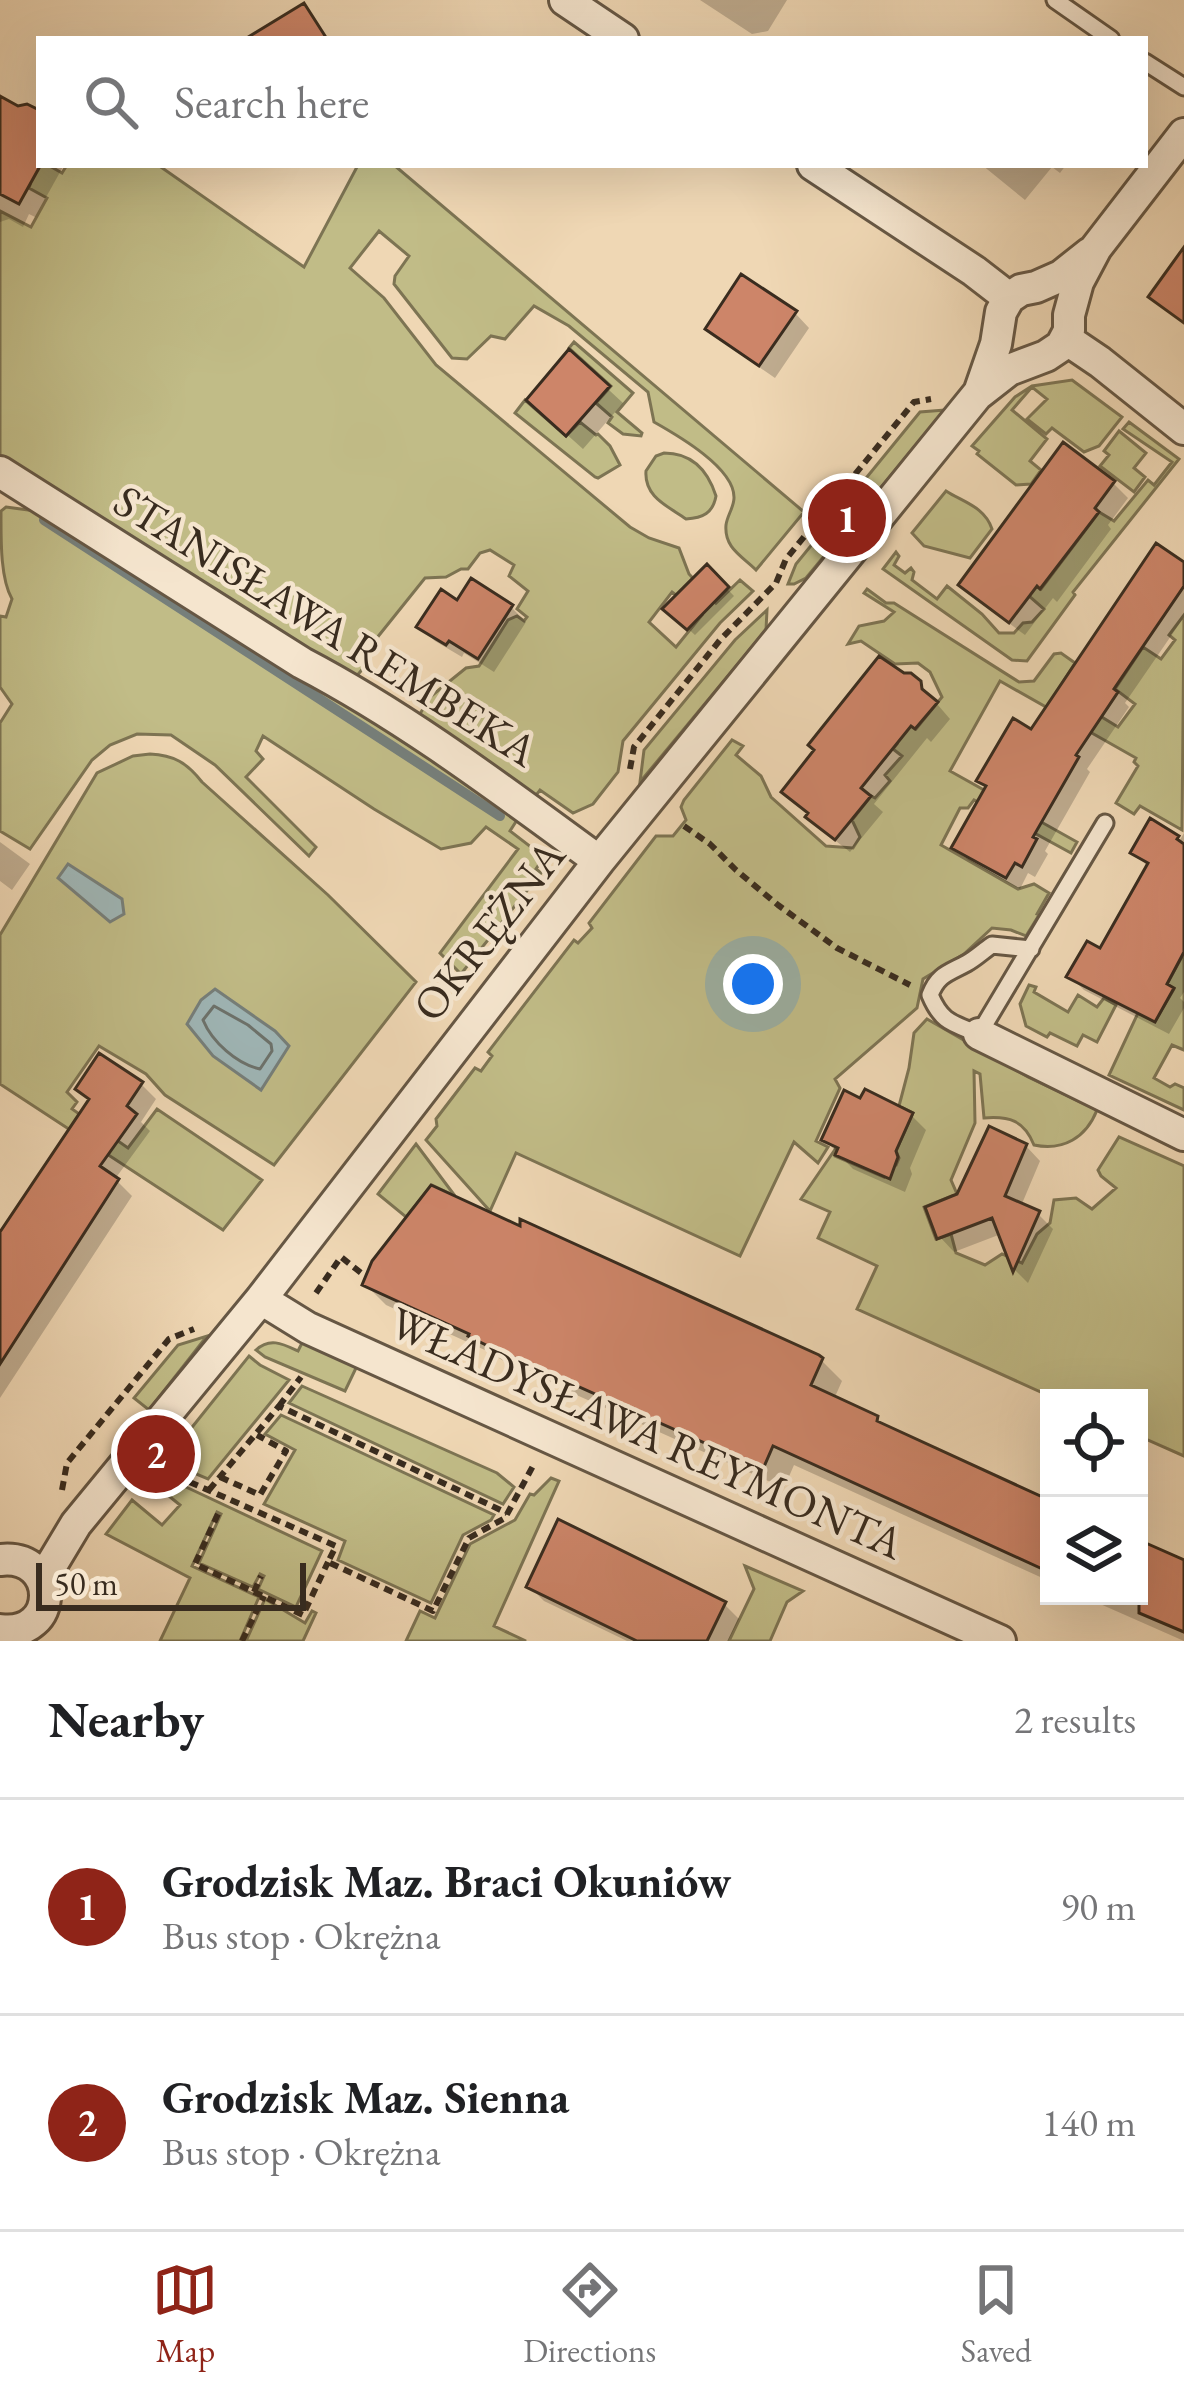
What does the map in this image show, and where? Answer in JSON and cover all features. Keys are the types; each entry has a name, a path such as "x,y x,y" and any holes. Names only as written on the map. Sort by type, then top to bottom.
{"street":[{"path":"565,0 619,36"},
{"path":"1068,327 1078,282 1096,248 1184,134"},
{"path":"819,168 974,271 1015,304"},
{"path":"1015,304 1096,248"},
{"path":"1015,304 1057,295 1067,307 1068,327 1100,362 1184,430"},
{"path":"1015,304 1011,349 1036,358"},
{"name":"OKRĘŻNA","path":"977,395 1015,304"},
{"name":"OKRĘŻNA","path":"12,1634 34,1622 42,1611 52,1564 76,1525 261,1298 599,860 977,395 999,376 1054,352 1068,327"},
{"name":"STANISŁAWA REMBEKA","path":"0,472 354,690 599,860"},
{"path":"979,1034 1184,1135"},
{"name":"WŁADYSŁAWA REYMONTA","path":"261,1298 308,1328 1000,1641"},
{"name":"OKRĘŻNA","path":"12,1561 76,1525"},
{"path":"12,1561 36,1571 44,1586"}],"lane":[{"path":"1055,0 1107,36"},
{"path":"1148,64 1184,87"},
{"path":"1030,949 992,945 944,972 930,994 938,1013 979,1034 1030,949 1105,823"}],"path":[{"path":"629,773 634,747 720,640 776,583 786,560 914,402 939,398"},
{"path":"683,826 837,949 930,994"},
{"path":"311,1301 341,1257 365,1276"},
{"path":"209,1490 301,1377"},
{"path":"279,1406 507,1514"},
{"path":"220,1477 260,1495 286,1451 256,1435"},
{"path":"328,1562 433,1611 469,1538 505,1518 534,1464"},
{"path":"152,1465 335,1546 303,1615 195,1564 218,1514"},
{"path":"254,1592 262,1576"},
{"path":"242,1641 264,1596"}],"shaded area":[{"path":"37,168 62,173 65,168 162,168 304,267 356,168 398,168 804,512 756,570 728,540 726,525 734,498 725,475 703,454 654,422 648,392 569,326 534,306 505,339 491,336 467,359 452,358 394,284 409,256 379,231 350,268 384,298 436,365 630,527 679,548 689,574 716,603 740,580 753,591 720,623 623,741 618,772 593,804 573,813 540,790 534,798 417,719 430,697 466,668 479,666 508,620 527,617 517,609 528,591 509,576 514,565 490,550 480,553 468,569 425,578 360,659 366,665 354,679 0,464 0,211 31,227 47,198 25,182","holes":["672,592 702,615 676,647 649,622"]},
{"path":"574,342 633,393 617,412 641,436 623,434 608,423 612,417 596,403 611,386 569,348"},
{"path":"1072,380 1122,417 1099,446 1084,452 1052,428 1046,434 1027,419 1047,399 1032,387 1012,410 1047,439 1030,461 1041,470 1031,484 1016,485 977,454 972,446 1015,397 1032,386"},
{"path":"525,400 566,436 580,422 598,434 620,465 595,477 515,413"},
{"path":"945,410 806,578 788,584 796,564 920,412"},
{"path":"1129,422 1179,459 1073,592 1027,661 1012,660 883,569 896,552 894,565 905,573 911,568 912,580 937,599 947,586 999,633 1014,633 1044,609 1029,596 1036,586 1041,589 1099,512 1114,521 1148,480 1154,485 1172,462 1123,429"},
{"path":"1119,431 1146,453 1134,468 1145,477 1134,492 1100,466 1109,455 1104,451"},
{"path":"664,453 683,456 703,471 716,496 706,514 686,519 653,494 646,471"},
{"path":"946,491 979,510 992,529 970,558 924,546 912,533"},
{"path":"6,507 43,512 331,689 511,810 509,815 517,820 510,831 544,857 536,869 541,873 461,974 440,953 518,849 486,827 471,843 441,849 263,736 256,751 263,759 246,777 316,847 309,856 215,765 171,735 137,734 110,745 92,760 30,849 0,831 0,723 12,704 0,687 0,616 6,617 12,599 2,557 1,511"},
{"path":"867,589 1019,682 1034,681 1054,654 1061,653 1075,663 1058,690 1118,727 1135,704 1115,689 1143,647 1161,659 1175,640 1169,635 1184,615 1182,830 1140,806 1134,814 1116,803 1138,766 1136,758 1000,681 950,771 1077,842 1071,853 974,800 968,808 960,808 941,845 1018,889 1034,884 1049,893 1039,915 1026,936 992,928 964,954 923,979 917,1008 835,1079 840,1088 816,1141 828,1147 818,1163 794,1142 740,1256 516,1153 490,1211 426,1140 437,1126 436,1119 475,1068 481,1071 492,1056 488,1052 574,940 578,943 592,928 589,923 656,836 673,836 686,820 681,807 684,800 732,740 743,746 736,755 761,776 771,797 826,846 853,848 860,837 852,820 890,781 885,775 902,756 889,737 903,720 916,729 942,697 930,672 918,663 895,664 861,641 848,644 859,626 884,621 894,612 864,593"},
{"path":"767,610 766,630 640,782 644,750 735,640"},
{"path":"133,756 173,758 191,770 416,982 274,1165 99,1046 67,1092 77,1102 72,1109 128,1148 157,1109 262,1180 223,1230 0,1084 0,935 97,773"},
{"path":"1184,953 1184,1050 1172,1045 1154,1078 1184,1088 1184,1110 1109,1075 1138,1013 1155,1021 1174,989 1167,984"},
{"path":"1029,985 1068,1012 1078,995 1097,1007 1104,998 1116,1005 1097,1042 1083,1035 1077,1046 1026,1026 1020,1004"},
{"path":"927,1019 1097,1110 1087,1128 1072,1140 1055,1146 1034,1145 1015,1121 984,1118 980,1074 974,1071 975,1123 951,1180 957,1194 924,1207 936,1239 951,1234 956,1253 985,1265 1002,1254 1022,1263 1037,1234 1050,1223 1054,1200 1076,1198 1092,1209 1116,1188 1098,1170 1119,1137 1184,1166 1184,1456 1148,1440 1148,1389 1040,1392 857,1309 877,1266 818,1238 830,1212 801,1199 836,1148 835,1156 884,1177 896,1165 896,1151 913,1113 899,1106 914,1033"},
{"path":"416,1144 455,1196 432,1185 406,1217 378,1194"},
{"path":"207,1336 149,1410 134,1398 178,1345"},
{"path":"303,1341 357,1366 345,1391 256,1350 271,1343 298,1351"},
{"path":"249,1356 289,1380 208,1479 165,1461"},
{"path":"302,1386 497,1473 514,1487 503,1504 289,1403"},
{"path":"281,1415 494,1515 463,1535 431,1603 338,1560 345,1541 264,1504 295,1450 265,1434"},
{"path":"154,1472 322,1551 296,1607 258,1589 264,1576 260,1574 253,1587 199,1563 221,1514 217,1512 192,1566 259,1597 240,1641 160,1641 190,1578 106,1534 132,1500 162,1525 180,1505 148,1479"},
{"path":"551,1478 559,1481 494,1626 526,1641 406,1641 420,1611 435,1618 470,1544 515,1520 530,1494"},
{"path":"745,1566 803,1591 787,1602 770,1641 729,1641 754,1589"},
{"path":"265,1599 305,1623 312,1611 316,1613 303,1641 246,1641"}],"water":[{"path":"68,864 122,899 124,914 110,922 58,878"},
{"path":"215,989 289,1046 261,1090 213,1056 187,1024 201,1000"}],"building":[{"path":"304,3 325,36 250,36"},
{"path":"0,96 36,108 39,168 19,204 0,194"},
{"path":"1184,247 1184,323 1148,297"},
{"path":"741,274 797,311 759,366 705,329"},
{"path":"569,349 610,386 566,436 526,400"},
{"path":"1063,442 1115,481 1095,508 1099,512 1009,623 958,585"},
{"path":"1156,543 1184,562 1184,586 1114,689 1118,692 1076,755 1022,867 1015,863 1006,878 951,848 986,786 976,781 1013,718 1031,729"},
{"path":"707,564 729,587 687,630 662,609"},
{"path":"471,578 513,605 478,659 416,627 441,589 457,600"},
{"path":"879,656 911,673 938,702 915,729 911,726 861,788 871,796 835,840 781,792 814,750 808,745"},
{"path":"1150,818 1184,844 1184,952 1167,984 1174,988 1155,1022 1066,977 1087,941 1100,948 1148,863 1130,853"},
{"path":"99,1053 143,1082 127,1106 137,1114 100,1166 119,1179 0,1364 0,1232 89,1099 75,1089"},
{"path":"865,1089 913,1113 890,1179 835,1155 838,1148 821,1140 844,1090 860,1098"},
{"path":"989,1126 1027,1144 1005,1196 1040,1211 1013,1272 992,1218 937,1239 925,1207 957,1194"},
{"path":"431,1185 520,1226 520,1219 819,1355 823,1358 811,1385 878,1416 877,1421 1040,1496 1040,1568 773,1446 763,1469 490,1347 362,1285 372,1261"},
{"path":"558,1519 726,1602 707,1641 637,1641 526,1587"},
{"path":"1148,1544 1184,1560 1184,1632 1139,1613 1139,1605 1148,1605"}],"waterway":[{"path":"44,520 500,816"}],"place":[{"name":"Grodzisk Maz. Braci Okuniów","path":"847,518"},
{"name":"Grodzisk Maz. Sienna","path":"156,1454"}]}
